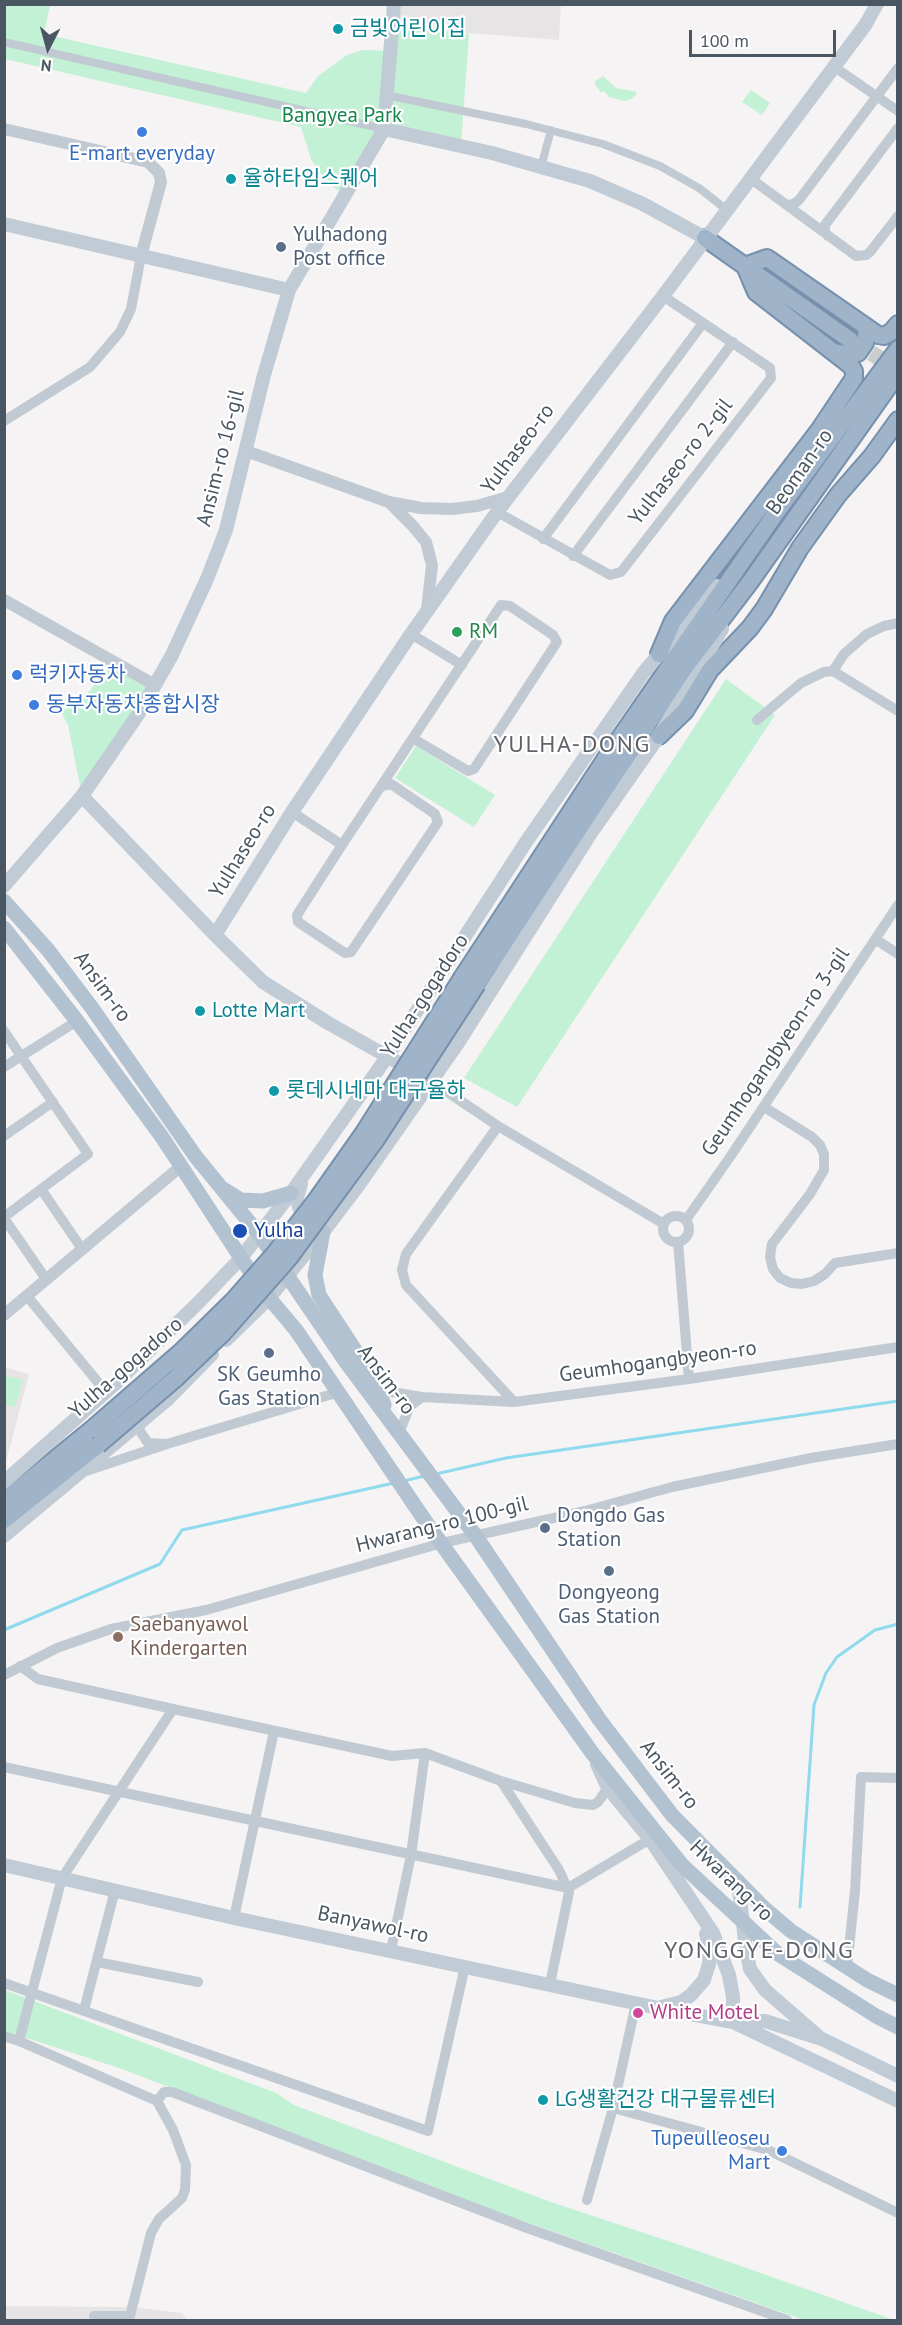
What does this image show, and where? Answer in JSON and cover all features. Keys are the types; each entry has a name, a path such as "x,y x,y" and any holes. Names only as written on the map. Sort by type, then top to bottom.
{"highway":[{"path":"705,238 850,340"},
{"path":"745,266 767,258 878,335 884,336 891,332 897,324"},
{"path":"660,654 673,621 820,429 851,383 854,371 834,352 756,292 745,266"},
{"path":"834,352 849,355 858,352 865,343 867,329"},
{"name":"Beoman-ro","path":"754,544 897,349"},
{"name":"Beoman-ro","path":"739,597 897,373"},
{"path":"659,736 685,711 710,670 750,628 764,609 800,548 838,495 872,456 897,420"},
{"name":"Yulha-gogadoro","path":"4,1501 175,1379 223,1333 290,1258 377,1138 469,981 609,752 754,544"},
{"name":"Yulha-gogadoro","path":"469,981 683,670 739,597"},
{"name":"Yulha-gogadoro","path":"4,1520 94,1437"}],"main road":[{"name":"Ansim-ro 16-gil","path":"4,886 82,796 139,713 172,655 202,590 226,530 264,375 289,290 384,129 394,4"},
{"name":"Yulhaseo-ro","path":"215,935 292,812 411,634 497,512 663,296 866,24 877,4"},
{"path":"384,129 492,153 590,181 643,204 705,238"},
{"path":"4,224 289,290"},
{"path":"4,1482 106,1392 195,1306 240,1258 263,1240 291,1193 387,1058 526,842 644,672 754,544"},
{"path":"4,1536 167,1400 269,1298 323,1232 458,1043 591,833 659,736 687,691 739,597"},
{"name":"Yulhaseo-ro","path":"82,796 263,982 387,1058 431,1081"},
{"name":"Ansim-ro","path":"4,901 61,966 217,1185 263,1240 346,1362 475,1535 599,1719 652,1791 672,1815 738,1881"},
{"name":"Ansim-ro","path":"4,928 77,1021 162,1137 240,1258 296,1330 430,1528 593,1754"},
{"path":"303,1176 297,1198 299,1207 306,1221 323,1232"},
{"path":"217,1185 241,1200 263,1201 291,1193"},
{"path":"323,1232 315,1275 319,1295 376,1382 388,1419"},
{"path":"195,1306 223,1325 221,1345"},
{"path":"593,1754 608,1788 650,1839 713,1933 729,1975 733,1997 733,2022"},
{"name":"Hwarang-ro","path":"593,1754 682,1866 778,1954 897,2027"},
{"name":"Banyawol-ro","path":"4,1865 234,1918 733,2022"},
{"path":"738,1881 750,1969 765,1990 822,2039"},
{"name":"Hwarang-ro","path":"738,1881 765,1909 791,1930 847,1967 897,1995"},
{"path":"658,2008 681,2002 691,1995 704,1980 709,1964 710,1948 698,1909"},
{"path":"733,2022 765,2021 822,2039 897,2076"},
{"path":"733,2022 897,2101"}],"street":[{"path":"4,42 384,129"},
{"path":"833,66 897,111"},
{"path":"787,205 799,200 877,98 897,68"},
{"path":"386,95 551,130 603,144 660,166 699,188 727,210"},
{"path":"828,236 825,232 825,225 897,128"},
{"path":"4,129 148,162 159,173 161,182 141,256 131,309 120,332 90,368 4,421"},
{"path":"541,167 551,130"},
{"path":"750,178 856,256 866,255 897,216"},
{"name":"Yulhaseo-ro 2-gil","path":"497,512 610,575 621,572 771,378 770,368 663,296"},
{"path":"543,539 703,323"},
{"name":"Yulhaseo-ro 2-gil","path":"573,556 733,342"},
{"path":"246,451 389,502 421,508 452,509 477,506 508,497"},
{"path":"389,502 426,542 432,565 428,610"},
{"path":"4,600 155,685"},
{"path":"382,786 391,784 435,814 438,822 351,951 345,953 298,922 297,915 342,845 501,605 510,606 554,635 557,642 474,769 468,771 414,739"},
{"path":"833,671 844,654 867,634 897,622"},
{"path":"411,634 462,665"},
{"path":"757,720 801,683 824,672 833,671 860,690 897,711"},
{"path":"292,812 342,845"},
{"name":"Geumhogangbyeon-ro 3-gil","path":"686,1220 764,1107 897,905"},
{"path":"875,939 897,954"},
{"path":"4,1067 77,1021"},
{"path":"4,1030 88,1154 4,1218 46,1279"},
{"path":"431,1081 498,1126 664,1224"},
{"path":"4,1136 53,1102"},
{"path":"764,1107 812,1137 820,1144 824,1154 824,1170 810,1194 772,1244 773,1269 780,1278 791,1283 802,1284 825,1274 835,1263 897,1253"},
{"path":"498,1126 406,1254 402,1270 406,1285 514,1402"},
{"path":"4,1315 180,1167"},
{"path":"41,1189 82,1249"},
{"path":"664,1224 674,1216 686,1220 689,1227 688,1235 678,1242"},
{"path":"664,1224 666,1237 678,1242"},
{"path":"678,1242 689,1379"},
{"path":"27,1296 106,1392"},
{"name":"Geumhogangbyeon-ro","path":"376,1382 392,1392 422,1397 514,1402 689,1379 897,1347"},
{"path":"80,1473 339,1392"},
{"path":"399,1433 410,1406 422,1397"},
{"path":"139,1424 140,1431 148,1443 167,1444"},
{"name":"Hwarang-ro 100-gil","path":"4,1675 83,1638 111,1629 206,1610 442,1543 585,1511 672,1487 811,1458 897,1444"},
{"path":"20,1666 38,1678 274,1731 392,1756 425,1753 501,1781 575,1803 593,1805 608,1788"},
{"path":"19,2041 62,1878 173,1709"},
{"path":"234,1918 274,1731"},
{"path":"391,1950 411,1855 425,1753"},
{"path":"4,1767 568,1888 650,1839"},
{"path":"847,1967 855,1891 861,1777 897,1778"},
{"path":"501,1781 559,1870 569,1892 550,1984"},
{"path":"84,2010 115,1890"},
{"path":"97,1962 198,1982"},
{"path":"4,1983 428,2132 465,1966"},
{"path":"587,2200 613,2108 636,2003"},
{"path":"4,2036 157,2102 173,2130 186,2165 185,2190 182,2198 159,2220 152,2233 130,2316 94,2316"},
{"path":"157,2102 164,2092 172,2092 527,2228 787,2320"},
{"path":"613,2108 768,2150 897,2213"}],"shaded area":[{"path":"394,5 561,5 559,40 393,27"},
{"path":"4,1367 29,1374 5,1466 4,1466"},
{"path":"5,2306 131,2307 182,2313 187,2320 5,2320"}],"green space":[{"name":"Bangyea Park","path":"5,5 50,5 44,34 306,93 318,76 347,55 363,50 391,51 393,27 469,34 461,145 384,129 345,195 326,182 311,159 301,127 5,59"},
{"path":"603,76 616,88 637,92 636,95 624,101 609,97 604,91 601,93 594,82"},
{"path":"751,90 770,103 762,115 742,102"},
{"path":"108,658 155,685 82,796 68,725 61,712 91,690"},
{"path":"726,679 775,715 517,1107 464,1078"},
{"path":"416,746 495,795 474,827 395,778"},
{"path":"4,1375 23,1380 15,1407 5,1404"},
{"path":"5,1990 276,2093 294,2105 548,2201 894,2320 804,2320 430,2188 122,2069 5,2031"}],"waterway":[{"path":"436,1474 506,1458 898,1401"},
{"path":"404,1481 424,1476"},
{"path":"4,1630 160,1564 182,1530 394,1483"},
{"path":"800,1907 814,1705 826,1673 837,1657 875,1630 898,1624"}],"tunnel":[{"path":"851,340 898,370"}],"place":[{"name":"금빛어린이집","path":"338,29"},
{"name":"E-mart everyday","path":"142,132"},
{"name":"율하타임스퀘어","path":"231,179"},
{"name":"Yulhadong Post office","path":"281,247"},
{"name":"RM","path":"457,632"},
{"name":"럭키자동차","path":"17,675"},
{"name":"동부자동차종합시장","path":"34,705"},
{"name":"Lotte Mart","path":"200,1011"},
{"name":"롯데시네마 대구율하","path":"274,1091"},
{"name":"Yulha","path":"240,1231"},
{"name":"SK Geumho Gas Station","path":"269,1353"},
{"name":"Dongdo Gas Station","path":"545,1528"},
{"name":"Dongyeong Gas Station","path":"609,1571"},
{"name":"Saebanyawol Kindergarten","path":"118,1637"},
{"name":"White Motel","path":"638,2013"},
{"name":"LG생활건강 대구물류센터","path":"543,2100"},
{"name":"Tupeulleoseu Mart","path":"782,2151"}],"district":[{"name":"YULHA-DONG","path":"572,745"},
{"name":"YONGGYE-DONG","path":"759,1951"}]}
